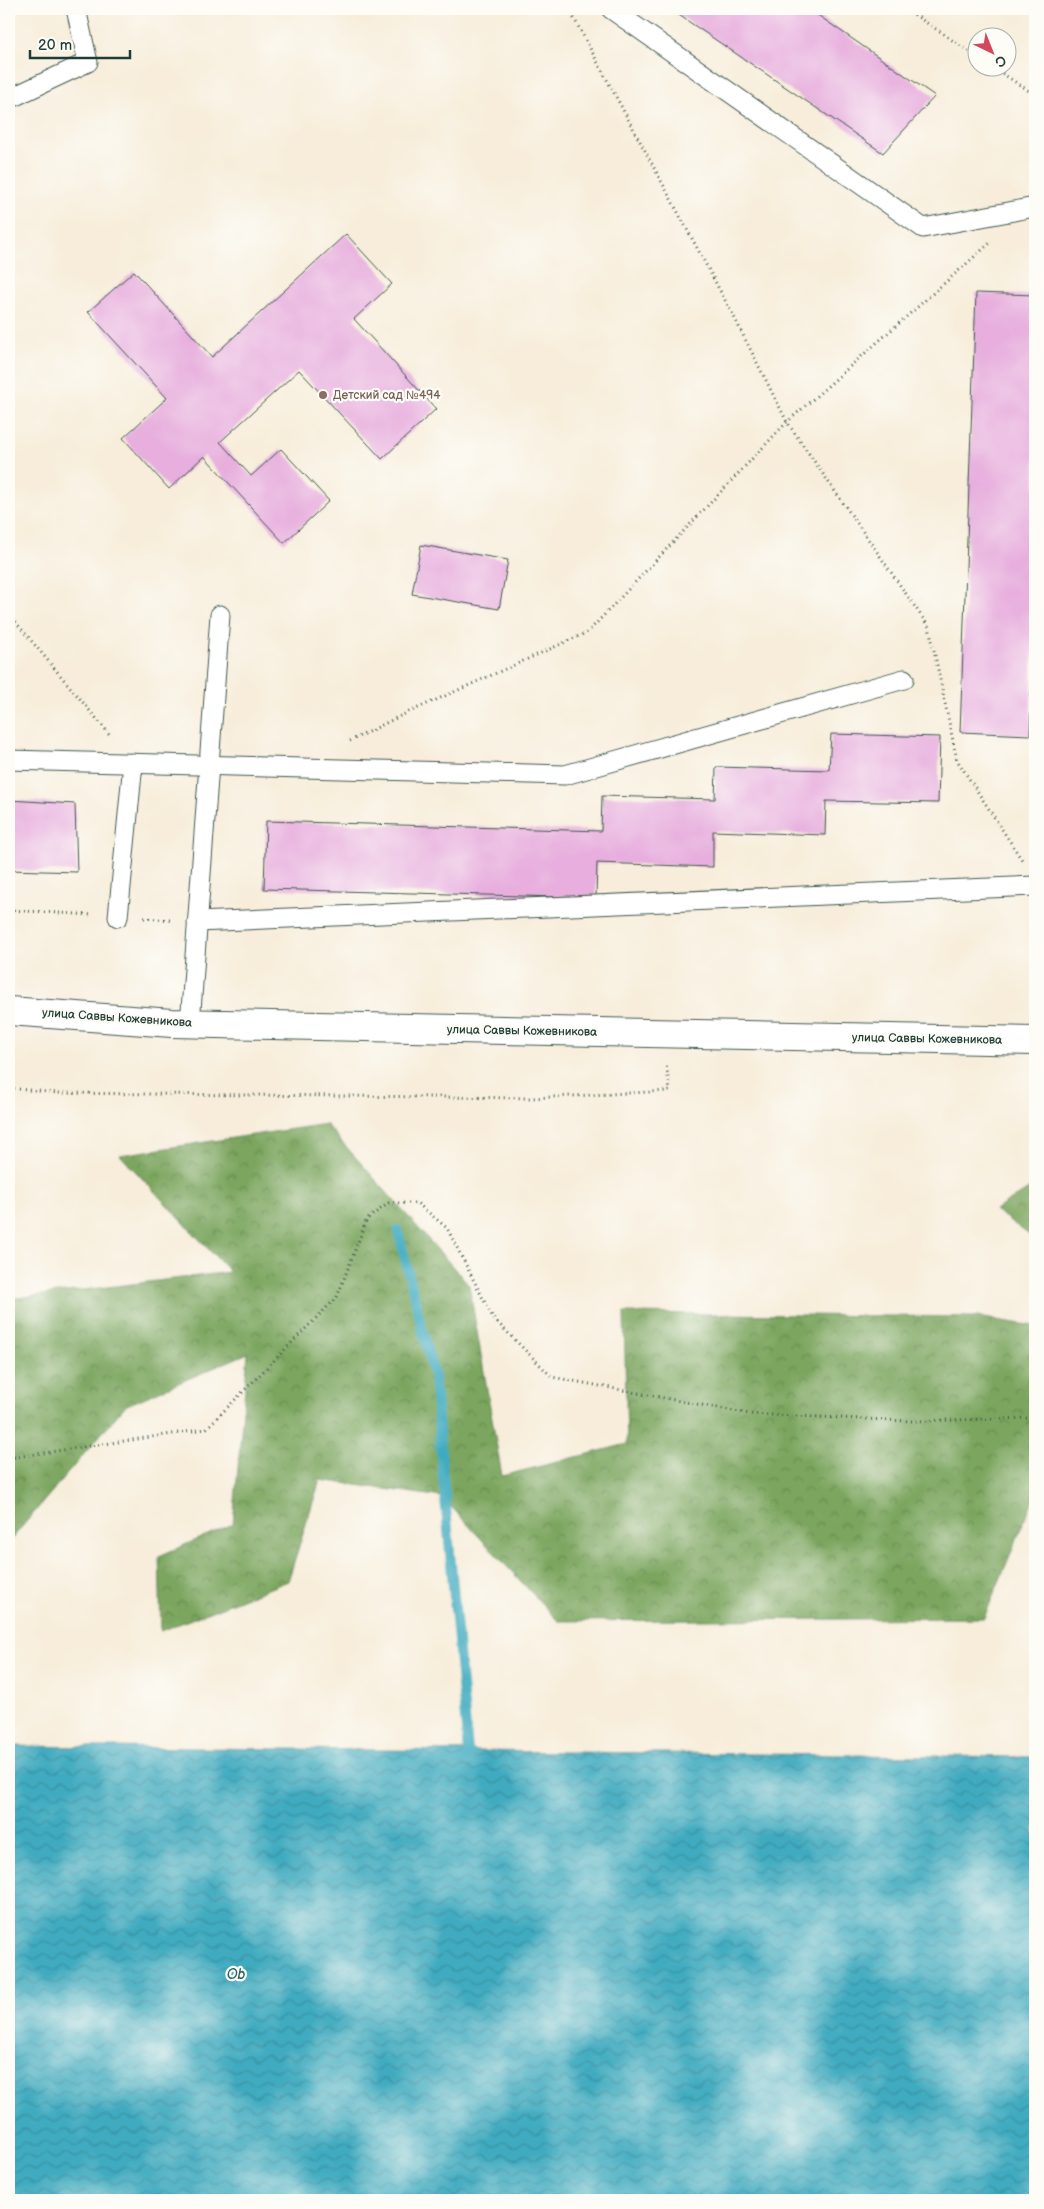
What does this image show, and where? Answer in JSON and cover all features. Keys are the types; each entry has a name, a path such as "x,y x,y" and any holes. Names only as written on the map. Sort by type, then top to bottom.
{"street":[{"name":"улица Саввы Кожевникова","path":"9,1011 190,1024 1035,1041"}],"lane":[{"path":"9,99 88,62 76,9"},
{"path":"611,9 923,228 1035,207"},
{"path":"190,1024 220,615"},
{"path":"9,760 565,775 904,679"},
{"path":"118,916 133,763"},
{"path":"197,922 1035,886"}],"path":[{"path":"568,9 733,315 787,422 929,627 957,760 1025,865"},
{"path":"906,9 966,49"},
{"path":"1009,78 1035,95"},
{"path":"348,742 398,717 588,632 787,422 993,241"},
{"path":"9,614 133,763"},
{"path":"9,1088 57,1093 532,1098 670,1091 661,1033"},
{"path":"9,1458 206,1429 338,1298 368,1219 388,1203 417,1203 447,1228 494,1318 552,1377 750,1414 910,1421 1035,1418"}],"green space":[{"path":"326,1124 469,1285 502,1476 627,1444 624,1313 977,1317 1035,1326 1035,1495 984,1618 558,1621 442,1497 320,1480 288,1581 161,1631 159,1556 233,1524 248,1353 125,1406 9,1542 9,1299 230,1272 120,1155"},
{"path":"1035,1185 1035,1239 995,1210"}],"water":[{"name":"Ob","path":"9,1746 1035,1757 1035,2200 9,2200"}],"building":[{"path":"670,9 809,9 935,96 883,153"},
{"path":"346,234 392,284 354,319 436,409 382,459 299,370 220,442 251,476 281,449 329,501 284,543 204,456 169,489 123,438 167,398 88,312 134,271 212,357"},
{"path":"976,293 1035,295 1035,574 1030,735 960,732"},
{"path":"421,545 508,560 499,609 412,594"},
{"path":"831,734 940,737 938,803 826,801 825,835 713,831 713,867 597,863 596,898 264,889 266,821 601,831 602,796 715,799 716,767 829,770"},
{"path":"9,800 75,804 77,872 9,870"}],"waterway":[{"path":"398,1230 434,1376 469,1762"}],"place":[{"name":"Детский сад №494","path":"323,395"}]}
